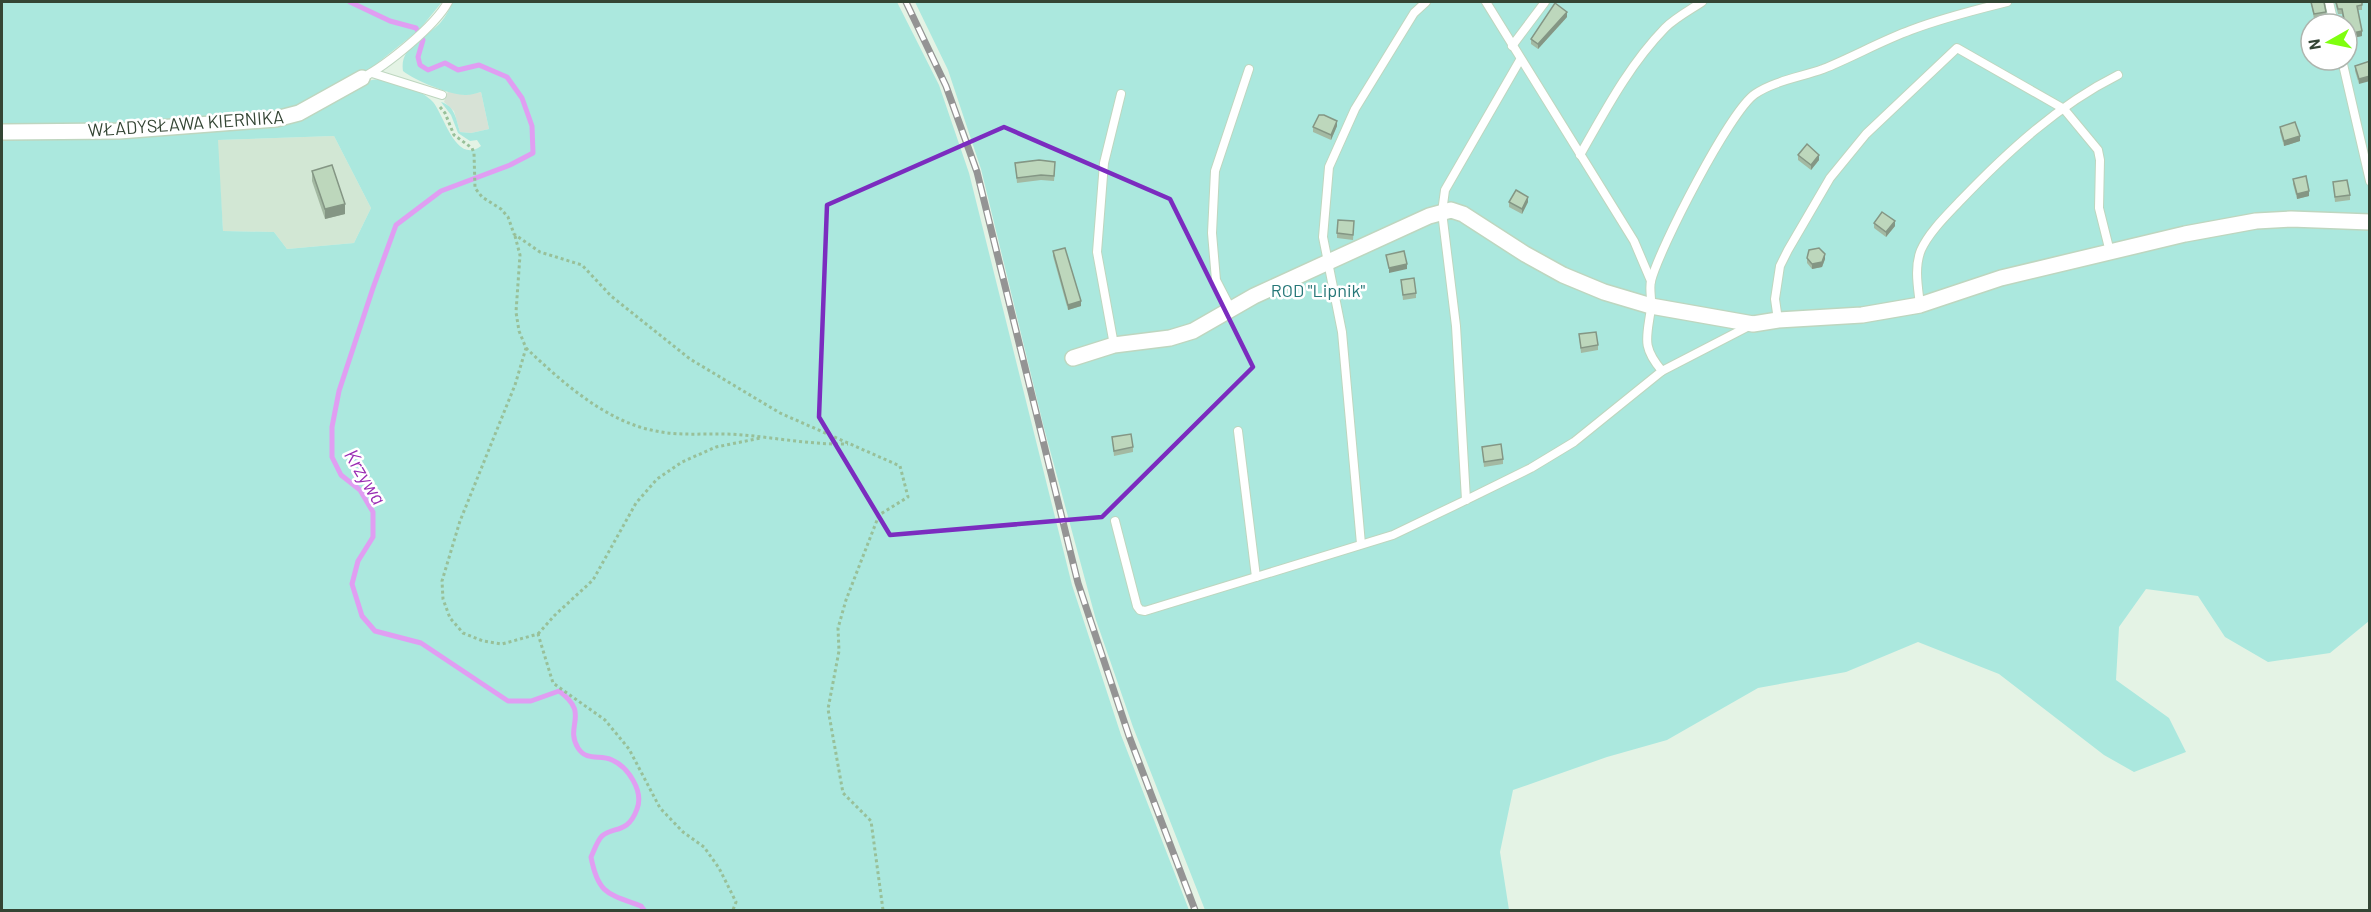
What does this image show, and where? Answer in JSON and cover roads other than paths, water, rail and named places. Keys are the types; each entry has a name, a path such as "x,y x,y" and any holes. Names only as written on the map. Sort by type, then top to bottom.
{"street":[{"name":"WŁADYSŁAWA KIERNIKA","path":"2,132 119,131 276,119 299,113 367,76"},
{"path":"1073,358 1113,345 1170,338 1193,330 1327,263 1451,210 1463,214 1525,254 1563,275 1604,292 1651,306 1753,324 1778,320 1862,315 1920,305 2001,278 2256,221 2291,219 2370,222"}],"lane":[{"path":"367,76 422,32 436,19 448,2"},
{"path":"1361,544 1342,332 1323,237 1329,167 1355,109 1414,13 1426,2"},
{"path":"1486,2 1634,241 1651,281"},
{"path":"1512,46 1545,2"},
{"path":"1580,155 1622,82 1648,47 1667,27 1702,2"},
{"path":"1662,371 1651,358 1647,346 1646,332 1651,306 1651,281 1672,231 1724,133 1743,105 1755,94 1855,56 1908,30 1947,17 2007,2"},
{"path":"1778,320 1775,299 1780,266 1830,178 1866,134 1957,48 2064,109 2100,154 2099,208 2110,252"},
{"path":"1466,500 1455,326 1442,212 1445,190 1520,60"},
{"path":"1231,309 1216,280 1212,233 1215,171 1250,69"},
{"path":"2345,72 2370,181"},
{"path":"1920,305 1918,260 1922,249 1946,216 2039,126 2095,87 2118,75"},
{"path":"367,76 442,95"},
{"path":"1113,345 1097,252 1104,163 1121,94"},
{"path":"1115,521 1137,606 1140,610 1145,611 1393,535 1531,468 1574,442 1662,371 1753,324"},
{"path":"1238,431 1256,577"}],"waterway":[{"name":"Krzywa","path":"350,2 390,21 416,28 423,40 418,57 420,65 428,70 445,63 458,70 479,65 507,77 522,98 532,126 533,153 510,165 441,191 396,225 339,391 332,427 332,457 341,475 360,490 373,512 373,537 358,561 352,584 362,616 375,631 421,643 508,701 531,701 559,691 568,699 574,706 574,740 578,748 585,755 607,758 618,763 629,774 636,787 639,802 633,817 625,826 602,836 591,857 601,886 613,895 641,906 644,910"}],"railway":[{"path":"906,2 946,86 977,172 1078,583 1129,736 1195,910"}],"park label":[{"name":"ROD \"Lipnik\"","path":"1318,291"}]}
